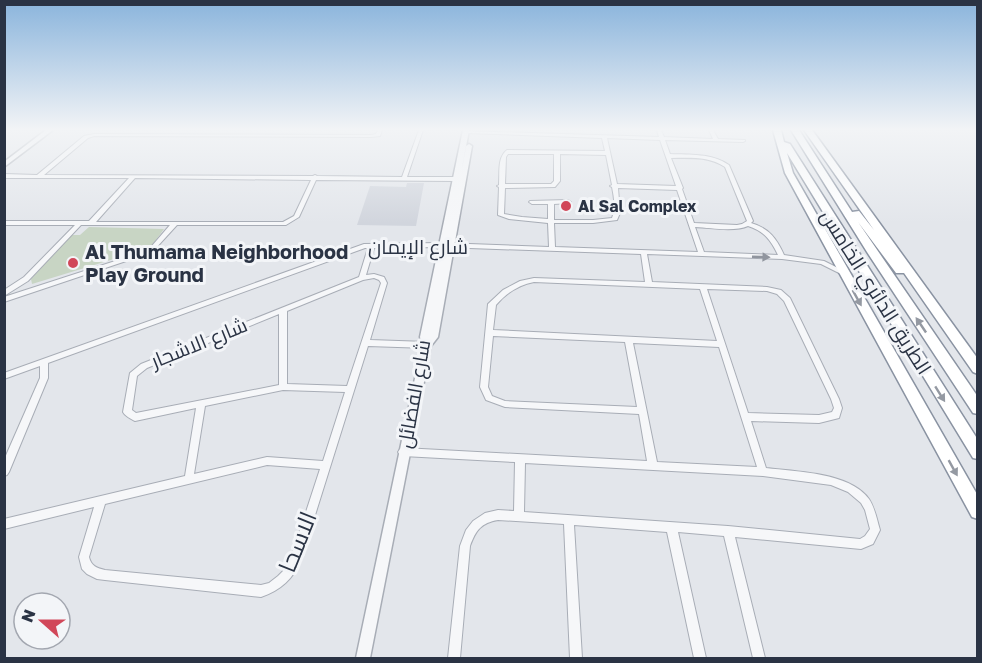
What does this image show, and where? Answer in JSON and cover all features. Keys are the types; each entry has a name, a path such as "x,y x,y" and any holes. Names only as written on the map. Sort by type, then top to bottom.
{"highway":[{"path":"786,161 789,173 843,272 978,512"},
{"name":"الطريق الدائري الخامس","path":"796,161 978,453"},
{"name":"الطريق الدائري الخامس","path":"814,161 978,409"},
{"path":"830,161 978,370"},
{"path":"820,171 852,208 978,370"}],"street":[{"path":"39,176 57,161"},
{"path":"404,178 410,161"},
{"name":"شارع الفضائل","path":"363,658 428,345 425,337 446,245 447,220 461,161"},
{"path":"366,343 428,345 433,337 444,275 440,271 460,193 465,161"},
{"path":"503,161 500,186 501,215 510,219 604,222 615,219 618,212 609,161"},
{"path":"500,186 553,186 557,181 557,161"},
{"path":"671,161 702,255"},
{"path":"718,161 727,166 749,218 749,224"},
{"path":"4,176 456,178 459,180 458,192 460,193"},
{"path":"90,224 133,177"},
{"path":"4,223 290,222 296,217 315,177"},
{"path":"614,186 680,188"},
{"path":"532,202 568,202"},
{"path":"551,202 552,249"},
{"path":"4,294 26,279 79,224"},
{"path":"4,300 145,253 153,248 175,224"},
{"path":"691,225 737,227 749,224 766,230 771,235 782,258"},
{"path":"362,278 372,245"},
{"name":"شارع الإيمان","path":"4,376 348,250 372,245 446,245 782,258 822,262 843,272"},
{"path":"644,253 650,285"},
{"name":"شارع الاشجار","path":"350,389 283,387 135,417 127,412 133,375 137,370 362,278 374,276 382,279"},
{"name":"الاسحا","path":"101,501 84,557 84,564 91,571 105,575 261,591 282,582 291,571 326,465 366,343 384,283 382,279"},
{"path":"641,411 496,402 489,398 484,387 492,304 529,280 767,289 784,296 838,408 836,415 819,419 746,417"},
{"path":"703,286 764,472"},
{"path":"283,309 283,387"},
{"path":"490,333 721,344"},
{"path":"628,339 653,466"},
{"path":"6,465 44,378 44,361"},
{"path":"189,479 201,403"},
{"path":"404,452 764,472 843,484 858,494 869,508 875,530 869,540 861,544 728,531 487,516 476,522 465,546 454,658"},
{"path":"519,517 520,459"},
{"path":"4,524 267,461 326,465"},
{"path":"569,521 576,658"},
{"path":"672,529 700,658"},
{"path":"728,531 759,658"}],"shaded area":[{"path":"407,183 424,183 416,226 357,225 370,186 406,187"}],"green space":[{"name":"Al Thumama Neighborhood Play Ground","path":"89,227 164,229 150,248 32,284 31,279 71,235 80,235"}],"place":[{"name":"Al Sal Complex","path":"566,206"},
{"name":"Al Thumama Neighborhood Play Ground","path":"73,263"}]}
